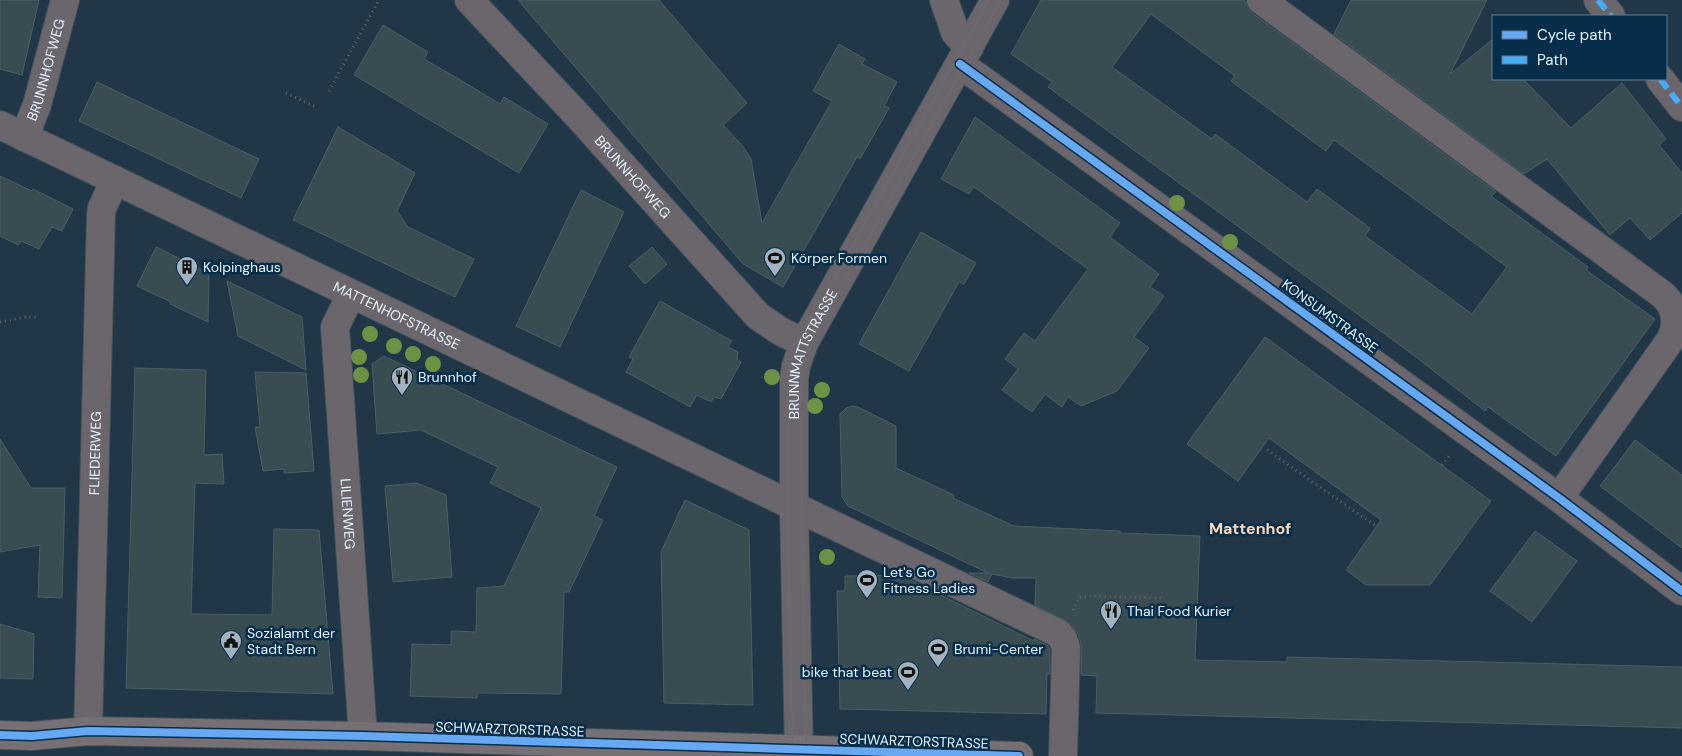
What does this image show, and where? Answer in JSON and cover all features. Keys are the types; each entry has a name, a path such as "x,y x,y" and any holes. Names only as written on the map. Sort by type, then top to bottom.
{"main road":[{"name":"SCHWARZTORSTRASSE","path":"0,735 32,736 88,731 363,736 801,754 1019,756"}],"street":[{"name":"BRUNNHOFWEG","path":"12,131 37,105 65,0"},
{"name":"BRUNNHOFWEG","path":"469,0 579,117 758,316 780,331 804,343"},
{"name":"KONSUMSTRASSE","path":"944,0 964,56 1682,591"},
{"name":"BRUNNMATTSTRASSE","path":"801,754 794,506 794,380 796,366 804,343 995,0"},
{"path":"1260,0 1663,294 1670,302 1676,314 1674,332 1671,339 1559,498"},
{"path":"1598,0 1610,15"},
{"path":"1661,80 1682,107"},
{"name":"MATTENHOFSTRASSE","path":"12,131 1058,633 1063,639 1066,648 1063,756"},
{"name":"FLIEDERWEG","path":"88,731 101,215 102,208 115,180"},
{"name":"LILIENWEG","path":"351,294 335,327 363,736"}],"path":[{"path":"329,91 379,0"},
{"path":"286,93 316,107"},
{"path":"0,322 26,317 38,317"},
{"path":"1267,450 1377,527"},
{"path":"1089,596 1163,598"}],"building":[{"path":"0,0 39,0 22,75 0,69"},
{"path":"518,0 659,0 747,103 723,125 742,145 751,159 762,223 832,101 813,91 839,44 865,59 862,64 897,82 884,106 889,108 860,159 857,157 783,287 743,264"},
{"path":"1041,0 1244,0 1252,13 1496,192 1491,196 1588,267 1586,270 1655,319 1556,456 1488,407 1485,411 1416,357 1048,87 1052,82 1011,54","holes":["1151,14 1235,76 1231,81 1326,151 1334,140 1507,267 1472,314 1365,236 1370,228 1317,189 1307,202 1215,134 1212,139 1112,67"]},
{"path":"1351,0 1487,0 1450,74 1492,40 1492,80 1524,80 1571,128 1622,83 1666,139 1659,145 1682,173 1682,213 1650,240 1630,218 1610,235 1547,159 1524,174 1334,34"},
{"path":"383,25 428,52 424,59 500,104 504,97 548,124 519,173 354,75"},
{"path":"97,82 259,159 241,198 79,121"},
{"path":"975,117 1120,223 1110,237 1159,274 1150,287 1164,296 1134,337 1149,348 1117,391 1081,406 1068,397 1062,407 1045,394 1032,412 1002,390 1018,369 1005,359 1024,333 1035,341 1088,269 974,187 969,194 941,179"},
{"path":"338,127 415,173 397,211 408,227 474,259 455,297 293,220"},
{"path":"0,176 32,191 33,189 73,209 62,231 52,227 39,249 21,241 18,245 0,236"},
{"path":"581,190 624,212 560,347 516,326"},
{"path":"921,232 976,263 964,284 959,282 909,371 859,344"},
{"name":"Kolpinghaus","path":"156,247 209,273 208,322 137,286"},
{"path":"652,247 667,264 645,284 629,266"},
{"path":"227,281 302,317 306,370 238,336"},
{"path":"660,301 732,341 728,347 738,352 737,359 741,362 721,399 714,397 711,402 697,395 690,407 626,372 633,359 629,357"},
{"path":"1265,337 1491,501 1430,585 1366,585 1346,570 1381,520 1269,438 1238,481 1187,444"},
{"path":"384,356 617,467 594,516 603,520 569,592 564,592 561,694 477,693 477,698 410,696 412,644 451,645 451,631 476,632 477,588 504,586 541,508 490,483 498,467 421,430 377,434 372,364"},
{"path":"135,368 206,370 204,455 222,454 224,484 195,483 191,614 272,615 274,529 319,530 333,694 126,688"},
{"path":"255,372 306,373 314,471 284,473 284,469 263,471 255,427 260,427"},
{"path":"858,407 896,426 896,468 954,495 953,498 1014,526 1200,536 1195,660 1287,662 1287,657 1682,667 1682,728 1096,713 1097,676 1081,675 1081,643 1078,634 1070,623 1035,605 1036,578 1012,578 992,574 988,582 969,573 988,573 848,506 842,497 840,414 846,408"},
{"path":"0,439 31,488 65,488 62,598 38,597 40,545 0,552"},
{"path":"1635,440 1682,475 1682,548 1600,486"},
{"path":"417,483 446,495 452,577 393,582 385,486"},
{"path":"685,500 749,530 753,705 664,703 661,552"},
{"path":"1535,531 1577,561 1532,622 1490,591"},
{"path":"900,575 1034,641 1034,639 1048,646 1050,650 1050,674 1047,674 1046,714 840,709 837,591 845,591 845,576"},
{"path":"0,624 34,634 33,679 0,678"}],"tram line":[{"path":"793,756 788,553 788,394 790,364 806,329 989,0"},
{"path":"806,756 800,395 809,345 1001,0"}],"marked path":[{"path":"1598,0 1610,15"},
{"path":"1661,80 1682,107"}],"cycle path":[{"path":"960,64 1559,498 1682,591"},
{"path":"0,735 32,736 88,731 363,736 1019,756"}],"place":[{"name":"Körper Formen","path":"775,277"},
{"name":"Kolpinghaus","path":"187,286"},
{"name":"Brunnhof","path":"402,396"},
{"name":"Let's Go Fitness Ladies","path":"867,599"},
{"name":"Thai Food Kurier","path":"1111,630"},
{"name":"Sozialamt der Stadt Bern","path":"231,660"},
{"name":"Brumi-Center","path":"938,668"},
{"name":"bike that beat","path":"908,691"}],"district":[{"name":"Mattenhof","path":"1250,528"}]}
